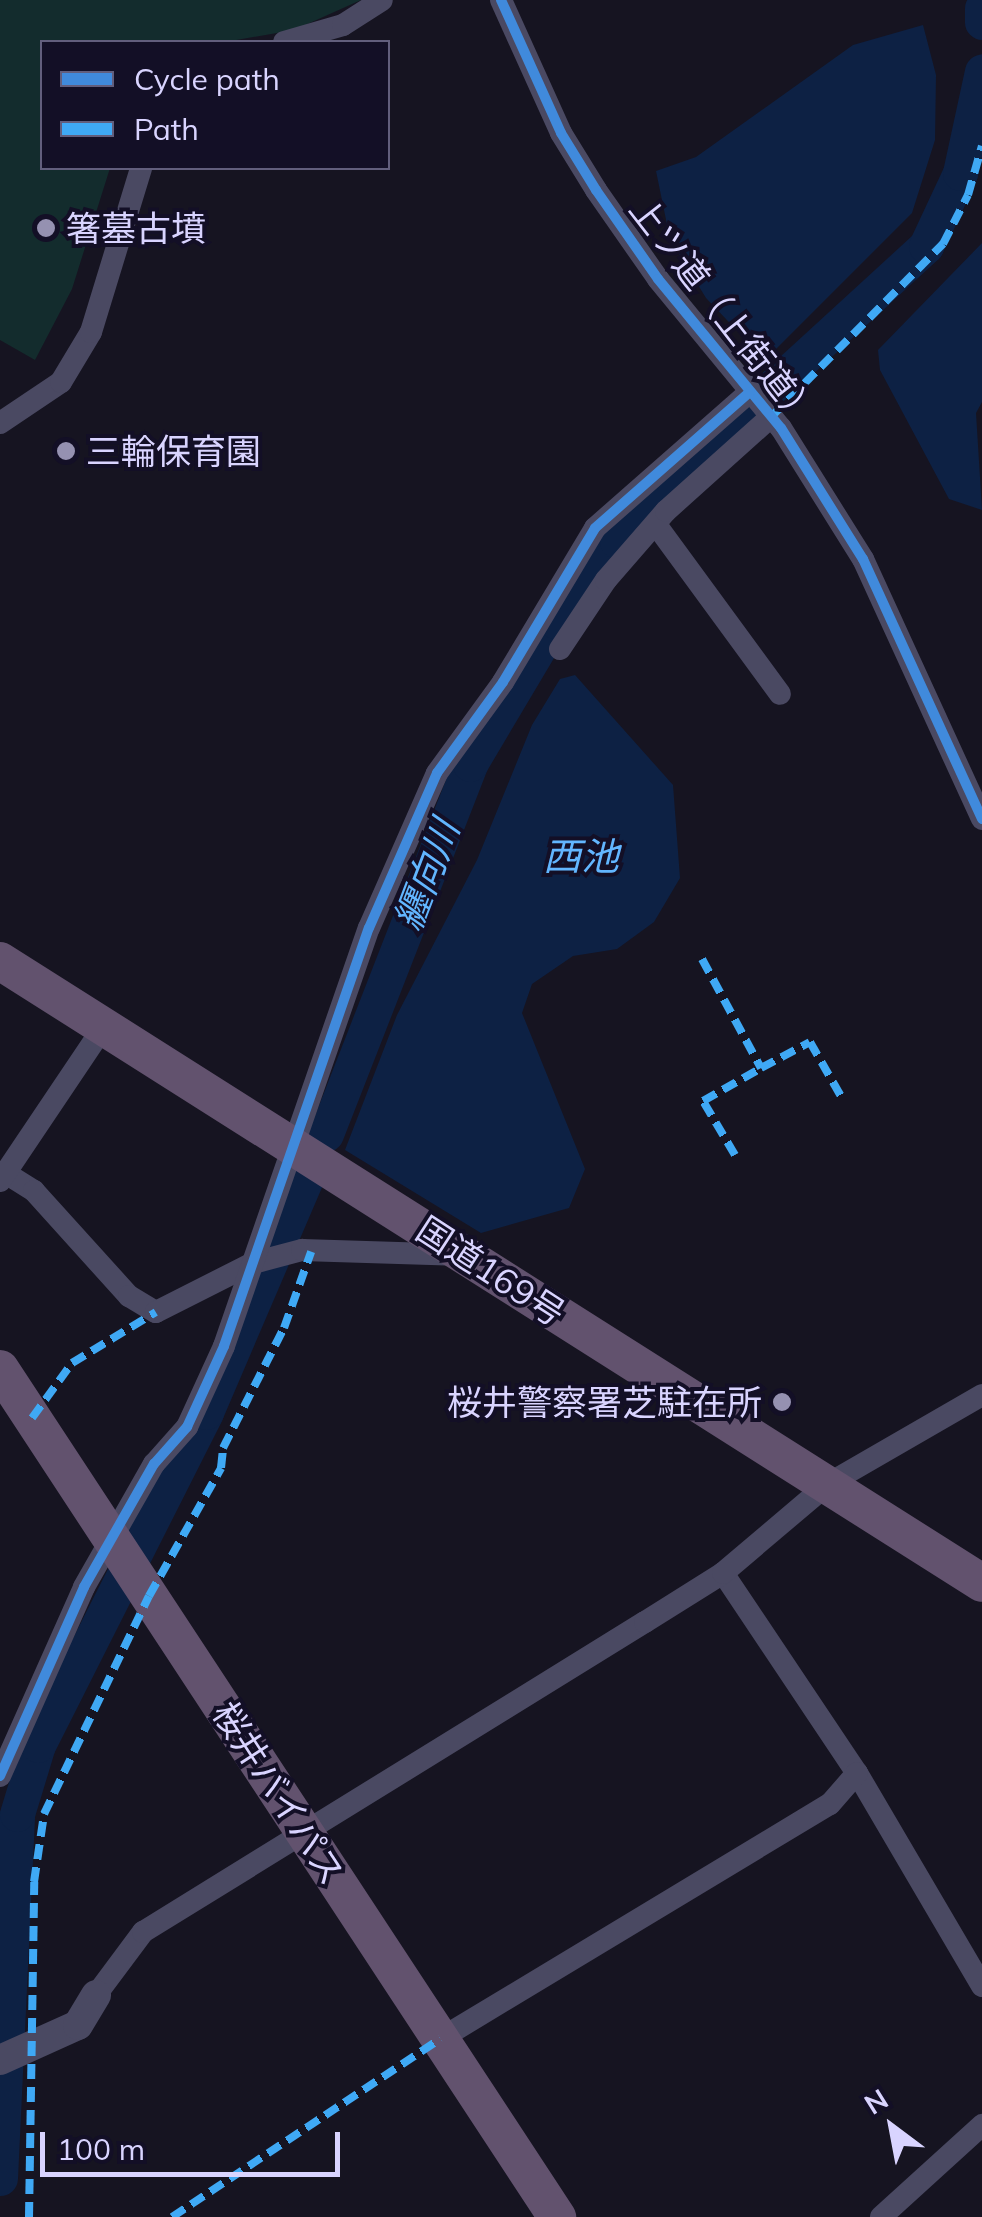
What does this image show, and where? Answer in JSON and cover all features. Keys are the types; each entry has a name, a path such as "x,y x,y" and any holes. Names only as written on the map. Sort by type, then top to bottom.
{"highway":[{"name":"国道169号","path":"0,961 106,1023 982,1583"},
{"name":"桜井バイパス","path":"0,1369 558,2217"}],"street":[{"path":"291,40 343,24 382,0"},
{"name":"上ツ道（上街道）","path":"501,0 561,134 596,190 658,278 761,404 864,559 982,819"},
{"path":"0,423 61,382 91,332 140,170"},
{"path":"560,649 606,580 658,526 761,404"},
{"path":"0,1776 154,1464 187,1426 256,1262 291,1144 369,928 438,773 503,682 596,528 761,404"},
{"path":"658,526 780,694"},
{"path":"106,1023 3,1178 34,1191 144,1309 156,1312 256,1262 302,1250 465,1255"},
{"path":"13,2054 78,2024 143,1932 723,1573 828,1484 982,1395"},
{"path":"723,1573 857,1773 982,1986"},
{"path":"440,2039 830,1804 857,1773"},
{"path":"881,2217 982,2125"}],"green space":[{"name":"箸墓古墳","path":"0,0 361,0 294,30 236,40 40,40 40,170 109,170 72,289 35,360 0,340"}],"water":[{"path":"923,25 936,75 935,140 912,213 765,360 706,298 670,239 656,171 696,157 853,45"},
{"path":"982,243 982,402 976,413 982,510 949,499 880,370 878,350"},
{"name":"西池","path":"575,675 673,785 680,878 654,922 617,949 573,956 532,984 522,1013 585,1169 569,1208 481,1233 345,1150 397,1015 477,860 532,725 560,679"}],"waterway":[{"name":"纒向川","path":"982,8 982,22"},
{"name":"纒向川","path":"326,1134 470,764 555,621 617,541 699,454 926,246 960,173 982,71"},
{"name":"纒向川","path":"0,2178 17,1814 38,1745 206,1412 307,1176"}],"marked path":[{"path":"772,416 943,244 968,195 982,146"},
{"path":"702,959 761,1068"},
{"path":"735,1155 703,1101 761,1068 810,1042 842,1098"},
{"path":"29,2217 34,1882 44,1814 149,1596 221,1468 223,1448 284,1328 311,1252"},
{"path":"32,1418 72,1363 156,1312"},
{"path":"172,2217 440,2039"}],"cycle path":[{"path":"501,0 561,133 596,190 658,279 781,428 863,559 982,819"},
{"path":"0,1776 84,1587 154,1464 187,1427 224,1346 369,928 437,773 503,682 595,528 750,392"}],"place":[{"name":"箸墓古墳","path":"46,228"},
{"name":"三輪保育園","path":"66,451"},
{"name":"桜井警察署芝駐在所","path":"782,1402"}]}
